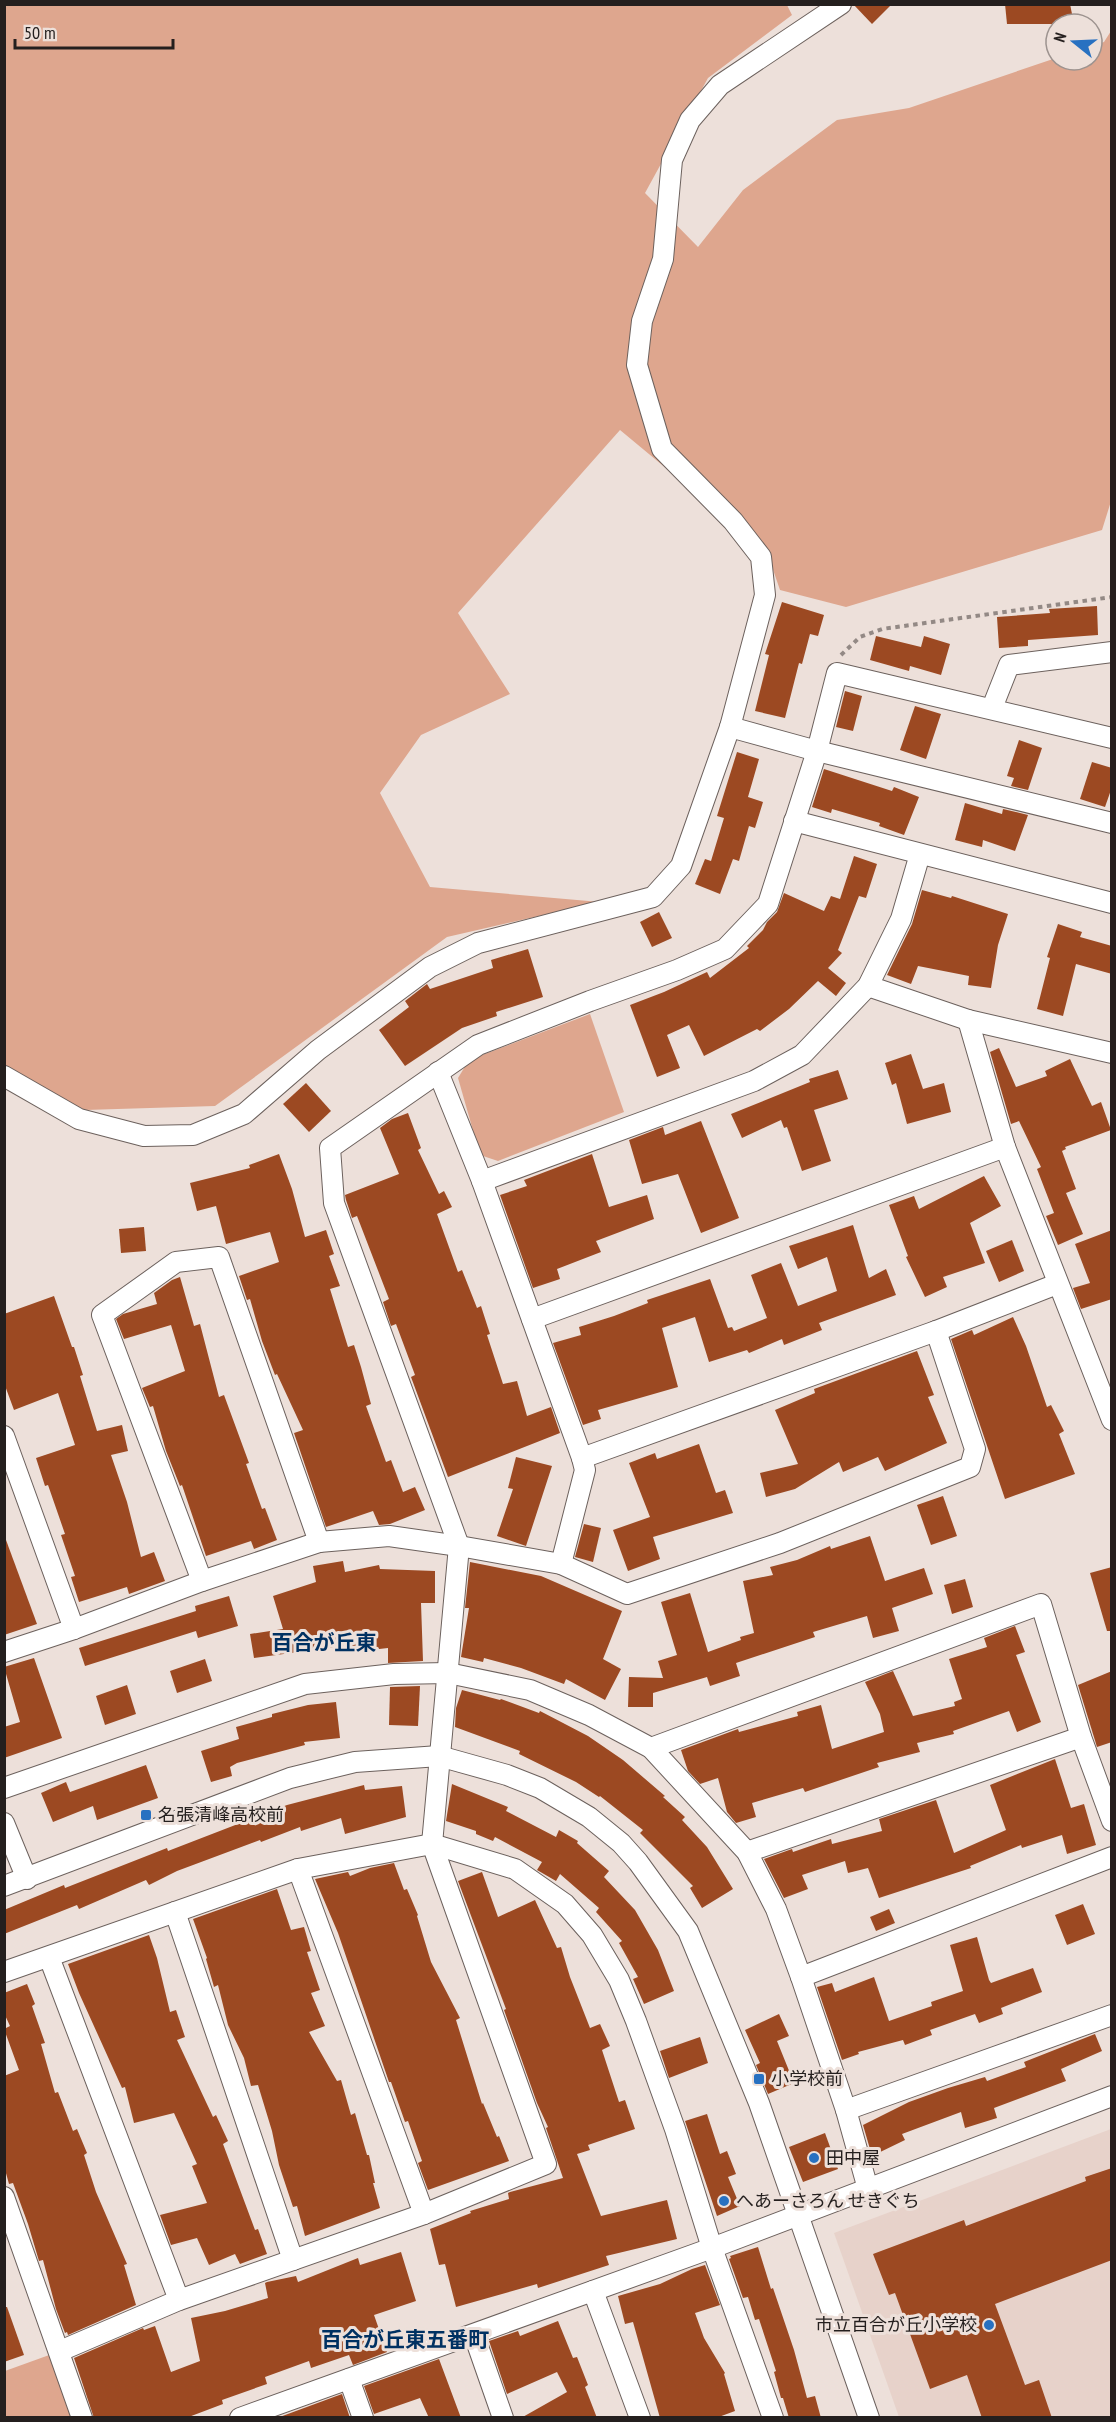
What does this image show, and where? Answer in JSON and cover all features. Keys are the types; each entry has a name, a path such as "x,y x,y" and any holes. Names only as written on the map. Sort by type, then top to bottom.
{"street":[{"path":"4,1076 79,1119 144,1136 193,1135 244,1114 318,1050 430,967 478,943 653,897 681,866 730,727 765,595 761,557 733,522 662,449 637,365 642,321 663,259 672,160 690,120 720,85 841,4"},
{"path":"992,708 1009,665 1112,652"},
{"path":"60,2351 179,2300 424,2214 546,2164 432,1844 459,1546 334,1203 330,1149 478,1045 677,970 725,949 768,904 817,751 837,673 1112,738"},
{"path":"730,727 817,751 1112,823"},
{"path":"794,821 1112,903"},
{"path":"482,1181 754,1081 802,1055 868,986 901,919 920,854"},
{"path":"868,986 968,1020 1112,1053"},
{"path":"968,1020 1005,1147 1111,1418"},
{"path":"438,1072 482,1181 582,1458 585,1470 561,1564"},
{"path":"532,1318 1005,1147"},
{"path":"202,1581 102,1316 176,1262 219,1257 319,1542"},
{"path":"582,1458 1057,1284"},
{"path":"4,1652 319,1542 389,1536 459,1546 561,1564 627,1594 780,1543 970,1467 975,1449 936,1330"},
{"path":"4,1436 74,1629"},
{"path":"651,1749 1041,1604 1081,1737 1112,1821"},
{"path":"4,1788 304,1684 394,1674 448,1673 530,1690 589,1715 651,1749 747,1852 776,1909 801,1977 846,2110 868,2189"},
{"path":"747,1852 1081,1737"},
{"path":"4,1886 290,1778 355,1762 439,1756 507,1774 540,1788 589,1817 621,1843 638,1862 688,1931 759,2103 869,2418"},
{"path":"4,1822 27,1879"},
{"path":"4,1972 298,1869 432,1844 515,1869 565,1904 592,1935 619,1980 675,2129 712,2248 773,2418"},
{"path":"801,1977 1112,1857"},
{"path":"298,1869 424,2214"},
{"path":"175,1912 294,2260"},
{"path":"49,1957 179,2300"},
{"path":"846,2110 1112,2015"},
{"path":"240,2418 797,2217 1112,2097"},
{"path":"4,2197 82,2418"},
{"path":"593,2292 640,2418"},
{"path":"474,2335 503,2418"},
{"path":"349,2379 363,2418"}],"path":[{"path":"837,673 841,654 860,637 882,629 1112,597"}],"shaded area":[{"path":"5,5 787,5 792,15 708,78 645,193 698,247 743,190 837,120 909,108 1044,62 1044,72 1104,72 1104,42 1111,31 1112,498 1102,530 846,607 780,590 767,552 620,430 458,613 510,694 421,735 380,793 430,887 600,902 447,937 215,1106 85,1110 5,1082"},
{"path":"590,1014 624,1112 498,1161 480,1155 458,1078 469,1060"},
{"name":"市立百合が丘小学校","path":"1111,2129 1111,2417 899,2417 834,2233"},
{"path":"52,2354 74,2417 5,2418 5,2371"}],"building":[{"path":"853,4 892,4 872,24"},
{"path":"1005,4 1070,4 1072,12 1044,12 1044,24 1007,24"},
{"path":"782,602 824,615 818,636 810,634 802,664 799,663 785,718 755,711 769,655 765,654"},
{"path":"1097,606 1098,635 1028,640 1028,646 999,648 997,617 1050,613 1049,609"},
{"path":"876,636 921,647 924,636 950,644 941,675 910,666 909,671 870,660"},
{"path":"845,691 862,696 853,731 836,727"},
{"path":"915,706 941,714 926,759 900,750"},
{"path":"1019,740 1042,748 1028,790 1011,786 1014,778 1007,776"},
{"path":"737,752 759,759 748,797 763,802 755,828 749,826 739,861 733,859 720,894 695,884 705,859 711,861 724,818 717,816"},
{"path":"1092,762 1112,768 1112,787 1105,807 1080,799"},
{"path":"824,769 892,791 894,787 919,797 904,835 879,826 880,823 832,809 831,813 812,807"},
{"path":"965,803 1002,814 1003,809 1028,815 1015,851 983,840 982,847 955,840"},
{"path":"854,856 877,864 866,898 859,896 838,950 842,953 828,968 846,983 836,996 818,981 789,1009 760,1031 757,1029 704,1056 689,1025 667,1035 680,1068 657,1077 630,1005 707,972 710,978 749,948 747,946 777,912 784,893 824,911 831,896 840,899"},
{"path":"922,890 951,898 952,896 1008,914 998,945 991,988 968,985 969,976 918,966 911,984 887,975 912,924"},
{"path":"659,912 672,938 652,947 640,922"},
{"path":"1058,924 1082,932 1080,937 1112,946 1112,974 1076,964 1063,1016 1037,1009 1050,958 1047,957"},
{"path":"528,949 543,997 496,1012 497,1016 462,1028 405,1066 379,1030 409,1007 405,1001 427,984 430,989 493,968 491,960"},
{"path":"999,1048 1016,1087 1047,1076 1045,1071 1070,1059 1092,1106 1101,1102 1111,1130 1065,1147 1066,1149 1062,1151 1076,1189 1066,1193 1083,1234 1058,1245 1046,1216 1054,1213 1037,1169 1041,1167 1019,1121 1011,1124 990,1052"},
{"path":"911,1054 923,1089 944,1083 951,1112 907,1124 896,1083 892,1085 885,1063"},
{"path":"838,1070 848,1099 814,1110 831,1161 802,1171 787,1127 784,1128 781,1120 742,1138 731,1114 810,1082 809,1079"},
{"path":"306,1083 331,1111 309,1132 283,1104"},
{"path":"408,1113 421,1148 418,1150 439,1194 444,1191 452,1207 437,1214 458,1272 462,1270 477,1308 481,1306 490,1334 487,1335 503,1384 517,1381 527,1416 551,1407 560,1433 448,1477 411,1377 415,1375 396,1324 391,1326 383,1302 389,1299 357,1216 352,1218 345,1195 399,1174 380,1128 392,1119"},
{"path":"701,1121 739,1218 701,1233 678,1174 642,1184 629,1140 663,1127 665,1135"},
{"path":"279,1154 292,1189 305,1237 326,1230 334,1254 329,1256 340,1286 330,1289 348,1347 354,1345 371,1404 366,1406 386,1462 391,1460 403,1492 415,1487 425,1510 390,1524 379,1525 373,1511 326,1527 294,1433 303,1430 277,1374 275,1375 250,1299 247,1300 239,1276 279,1262 270,1232 226,1244 216,1206 197,1211 190,1183 250,1168 249,1165"},
{"path":"592,1154 609,1207 647,1195 654,1219 596,1241 601,1252 557,1269 560,1279 533,1288 500,1195 527,1186 524,1180"},
{"path":"984,1176 1001,1206 970,1223 985,1263 943,1277 947,1287 925,1297 906,1257 908,1256 889,1205 914,1196 919,1209"},
{"path":"853,1225 869,1278 886,1269 896,1295 819,1323 822,1330 784,1345 782,1339 749,1353 747,1350 709,1362 695,1317 662,1328 678,1387 598,1410 601,1419 583,1425 553,1343 581,1335 579,1327 648,1303 647,1300 710,1279 728,1328 732,1327 734,1331 767,1318 751,1275 781,1263 798,1306 837,1291 827,1257 798,1269 789,1246"},
{"path":"144,1227 146,1251 121,1253 119,1229"},
{"path":"1112,1230 1112,1299 1081,1309 1073,1288 1090,1283 1075,1244"},
{"path":"1012,1240 1024,1271 999,1282 986,1251"},
{"path":"180,1277 194,1326 200,1324 219,1397 224,1395 249,1463 246,1464 262,1509 265,1508 277,1540 254,1549 251,1541 206,1556 182,1485 180,1486 166,1451 153,1406 150,1407 142,1388 185,1371 171,1325 124,1339 116,1319 123,1314 157,1304 154,1293"},
{"path":"54,1296 83,1375 80,1376 97,1431 122,1425 128,1451 111,1455 127,1502 141,1557 154,1552 165,1581 129,1594 127,1587 79,1602 71,1577 75,1576 61,1535 65,1534 36,1458 75,1445 58,1393 14,1410 4,1383 4,1314"},
{"path":"1013,1317 1026,1346 1047,1407 1051,1405 1064,1431 1059,1434 1075,1474 1005,1499 951,1339 972,1330 974,1335"},
{"path":"917,1351 934,1395 928,1397 947,1443 885,1471 878,1457 843,1472 839,1462 795,1489 766,1497 760,1473 798,1464 775,1410 815,1393 814,1389"},
{"path":"699,1444 716,1493 725,1490 733,1513 653,1537 660,1559 628,1571 613,1530 650,1517 629,1463 655,1453 657,1459"},
{"path":"516,1457 552,1466 526,1546 497,1536 513,1489 508,1488"},
{"path":"943,1496 957,1536 931,1545 917,1505"},
{"path":"584,1524 601,1528 593,1562 575,1557"},
{"path":"870,1536 885,1581 924,1568 933,1594 892,1608 899,1631 873,1638 867,1616 813,1632 815,1637 736,1663 740,1676 710,1686 707,1677 653,1693 653,1707 628,1707 629,1677 663,1678 658,1661 677,1655 661,1602 690,1593 708,1652 754,1633 743,1581 773,1575 770,1567 797,1560 830,1546 831,1549"},
{"path":"6,1540 37,1624 4,1635 4,1541"},
{"path":"343,1561 345,1572 379,1565 380,1569 435,1571 435,1603 421,1603 423,1661 388,1663 388,1648 344,1653 343,1646 254,1658 250,1634 283,1629 273,1596 316,1582 313,1566"},
{"path":"470,1562 541,1576 622,1611 603,1659 621,1669 605,1700 566,1679 564,1684 521,1668 484,1658 483,1662 461,1657 469,1608 465,1608"},
{"path":"1112,1567 1112,1631 1107,1631 1090,1573"},
{"path":"965,1579 973,1607 952,1614 944,1585"},
{"path":"229,1596 238,1626 198,1638 196,1631 85,1666 79,1648 196,1611 195,1606"},
{"path":"1015,1626 1025,1652 1016,1655 1041,1722 1017,1732 1009,1711 953,1731 954,1734 917,1743 920,1752 877,1763 879,1767 805,1792 803,1788 752,1803 756,1817 736,1823 727,1812 718,1778 700,1784 688,1771 681,1750 738,1729 739,1732 798,1716 797,1712 821,1705 832,1749 884,1732 880,1714 865,1682 893,1671 913,1716 955,1706 954,1702 962,1699 949,1659 987,1647 984,1638"},
{"path":"34,1658 62,1738 4,1758 4,1727 20,1722 4,1667"},
{"path":"205,1659 212,1681 177,1693 170,1671"},
{"path":"1112,1671 1112,1742 1097,1747 1078,1685"},
{"path":"127,1685 136,1714 105,1725 96,1696"},
{"path":"420,1686 418,1726 389,1725 390,1687"},
{"path":"462,1690 501,1699 539,1713 540,1711 588,1736 623,1760 665,1796 663,1797 685,1817 682,1820 707,1847 733,1889 702,1908 690,1888 693,1886 640,1833 643,1830 600,1796 519,1754 520,1751 455,1727 456,1708"},
{"path":"336,1702 340,1738 304,1742 305,1745 237,1763 230,1767 232,1776 211,1782 201,1751 239,1739 236,1727 272,1717 272,1714 308,1705"},
{"path":"1055,1759 1071,1808 1084,1804 1096,1845 1067,1854 1062,1835 1022,1848 1021,1845 970,1866 971,1868 879,1898 868,1868 848,1873 845,1861 802,1875 808,1889 784,1898 764,1859 831,1839 832,1844 882,1831 879,1819 936,1800 954,1853 1006,1830 990,1785"},
{"path":"146,1765 158,1798 97,1820 93,1806 53,1822 41,1793 66,1782 70,1792"},
{"path":"452,1784 508,1807 506,1811 556,1837 559,1830 578,1841 577,1843 609,1871 604,1877 635,1910 658,1950 674,1991 644,2004 633,1979 638,1977 619,1943 622,1941 596,1912 599,1908 560,1874 556,1881 537,1870 542,1862 495,1837 493,1841 476,1834 476,1831 446,1821"},
{"path":"364,1785 365,1790 402,1786 406,1817 345,1834 341,1818 301,1831 300,1827 177,1871 149,1885 146,1880 79,1909 77,1905 4,1934 4,1910 64,1885 65,1888 287,1805"},
{"path":"394,1863 404,1890 407,1889 418,1915 431,1962 460,2018 456,2020 482,2104 509,2161 428,2190 418,2163 422,2161 408,2121 405,2122 391,2082 389,2082 338,1933 315,1879 348,1872 350,1876 370,1868"},
{"path":"482,1872 498,1917 535,1900 557,1948 561,1947 590,2028 600,2024 610,2046 602,2050 619,2102 625,2100 635,2129 588,2145 590,2150 577,2154 601,2216 667,2200 677,2239 606,2256 609,2265 538,2288 537,2284 456,2307 445,2264 439,2265 430,2229 471,2213 470,2211 509,2199 508,2193 510,2192 563,2178 546,2128 548,2127 537,2103 504,2010 506,2009 458,1881"},
{"path":"277,1889 291,1930 304,1927 311,1951 307,1952 320,1990 311,1993 325,2026 309,2032 337,2081 341,2080 351,2115 355,2113 367,2155 369,2155 380,2208 305,2236 297,2206 293,2207 279,2165 272,2131 258,2085 251,2086 244,2058 228,2025 218,1985 214,1987 207,1958 193,1919"},
{"path":"1083,1904 1095,1934 1067,1945 1055,1915"},
{"path":"889,1909 895,1923 876,1931 870,1917"},
{"path":"149,1935 170,2012 176,2010 185,2037 177,2040 213,2117 216,2115 228,2141 223,2144 255,2230 258,2229 267,2254 240,2264 235,2254 209,2265 197,2238 171,2245 160,2215 207,2203 192,2166 197,2164 174,2113 134,2123 125,2087 122,2088 68,1964"},
{"path":"977,1937 991,1983 1033,1968 1042,1992 1001,2008 1003,2014 979,2023 975,2014 930,2030 932,2035 905,2045 903,2040 858,2052 859,2054 842,2060 817,1987 832,1983 835,1992 874,1977 889,2021 932,2006 931,2002 963,1991 950,1945"},
{"path":"27,1984 35,2004 32,2006 45,2043 41,2044 55,2093 58,2092 73,2131 77,2129 87,2153 84,2155 96,2192 127,2264 124,2265 136,2305 68,2335 67,2332 65,2333 56,2309 43,2260 39,2261 13,2183 9,2184 4,2166 4,2076 19,2070 4,2029 10,2026 4,2013 4,1993"},
{"path":"779,2014 789,2036 777,2041 794,2083 768,2094 756,2065 760,2063 745,2030"},
{"path":"1095,2034 1102,2051 1061,2069 1066,2081 994,2108 997,2118 965,2128 961,2112 902,2134 905,2140 872,2156 863,2125 909,2102 948,2088 985,2077 987,2081 1026,2067 1024,2062"},
{"path":"700,2037 708,2063 669,2078 660,2051"},
{"path":"707,2114 720,2154 727,2151 736,2174 728,2177 740,2206 717,2216 685,2121"},
{"name":"田中屋","path":"825,2133 838,2169 803,2182 789,2147"},
{"path":"1112,2168 1112,2260 995,2304 1025,2385 1039,2380 1052,2418 982,2418 967,2375 930,2389 895,2293 889,2295 873,2254 964,2220 966,2226 1086,2181 1085,2177"},
{"path":"758,2247 794,2350 807,2398 815,2396 821,2418 789,2418 783,2398 781,2398 774,2372 776,2371 759,2319 755,2320 748,2297 743,2298 729,2259 730,2256"},
{"path":"401,2252 416,2301 374,2315 387,2352 353,2365 349,2355 311,2368 309,2361 265,2377 267,2384 222,2400 223,2404 186,2418 94,2418 74,2358 143,2328 144,2330 155,2326 171,2372 200,2361 191,2318 268,2298 265,2283 267,2282 296,2276 298,2282 358,2258 360,2265"},
{"path":"705,2265 720,2305 695,2313 704,2338 725,2373 735,2411 716,2418 660,2418 633,2322 625,2324 618,2296 660,2284"},
{"path":"4,2307 7,2307 24,2355 4,2362"},
{"path":"558,2321 573,2358 577,2357 597,2418 521,2418 567,2392 557,2372 507,2394 489,2341 518,2331 520,2336"},
{"path":"439,2359 461,2418 429,2418 420,2398 374,2414 364,2386"},
{"path":"342,2394 350,2418 277,2418"}],"place":[{"name":"名張清峰高校前","path":"146,1815"},
{"name":"小学校前","path":"759,2079"},
{"name":"田中屋","path":"814,2158"},
{"name":"へあーさろん せきぐち","path":"724,2201"},
{"name":"市立百合が丘小学校","path":"989,2325"}],"district":[{"name":"百合が丘東","path":"324,1643"},
{"name":"百合が丘東五番町","path":"405,2340"}]}
